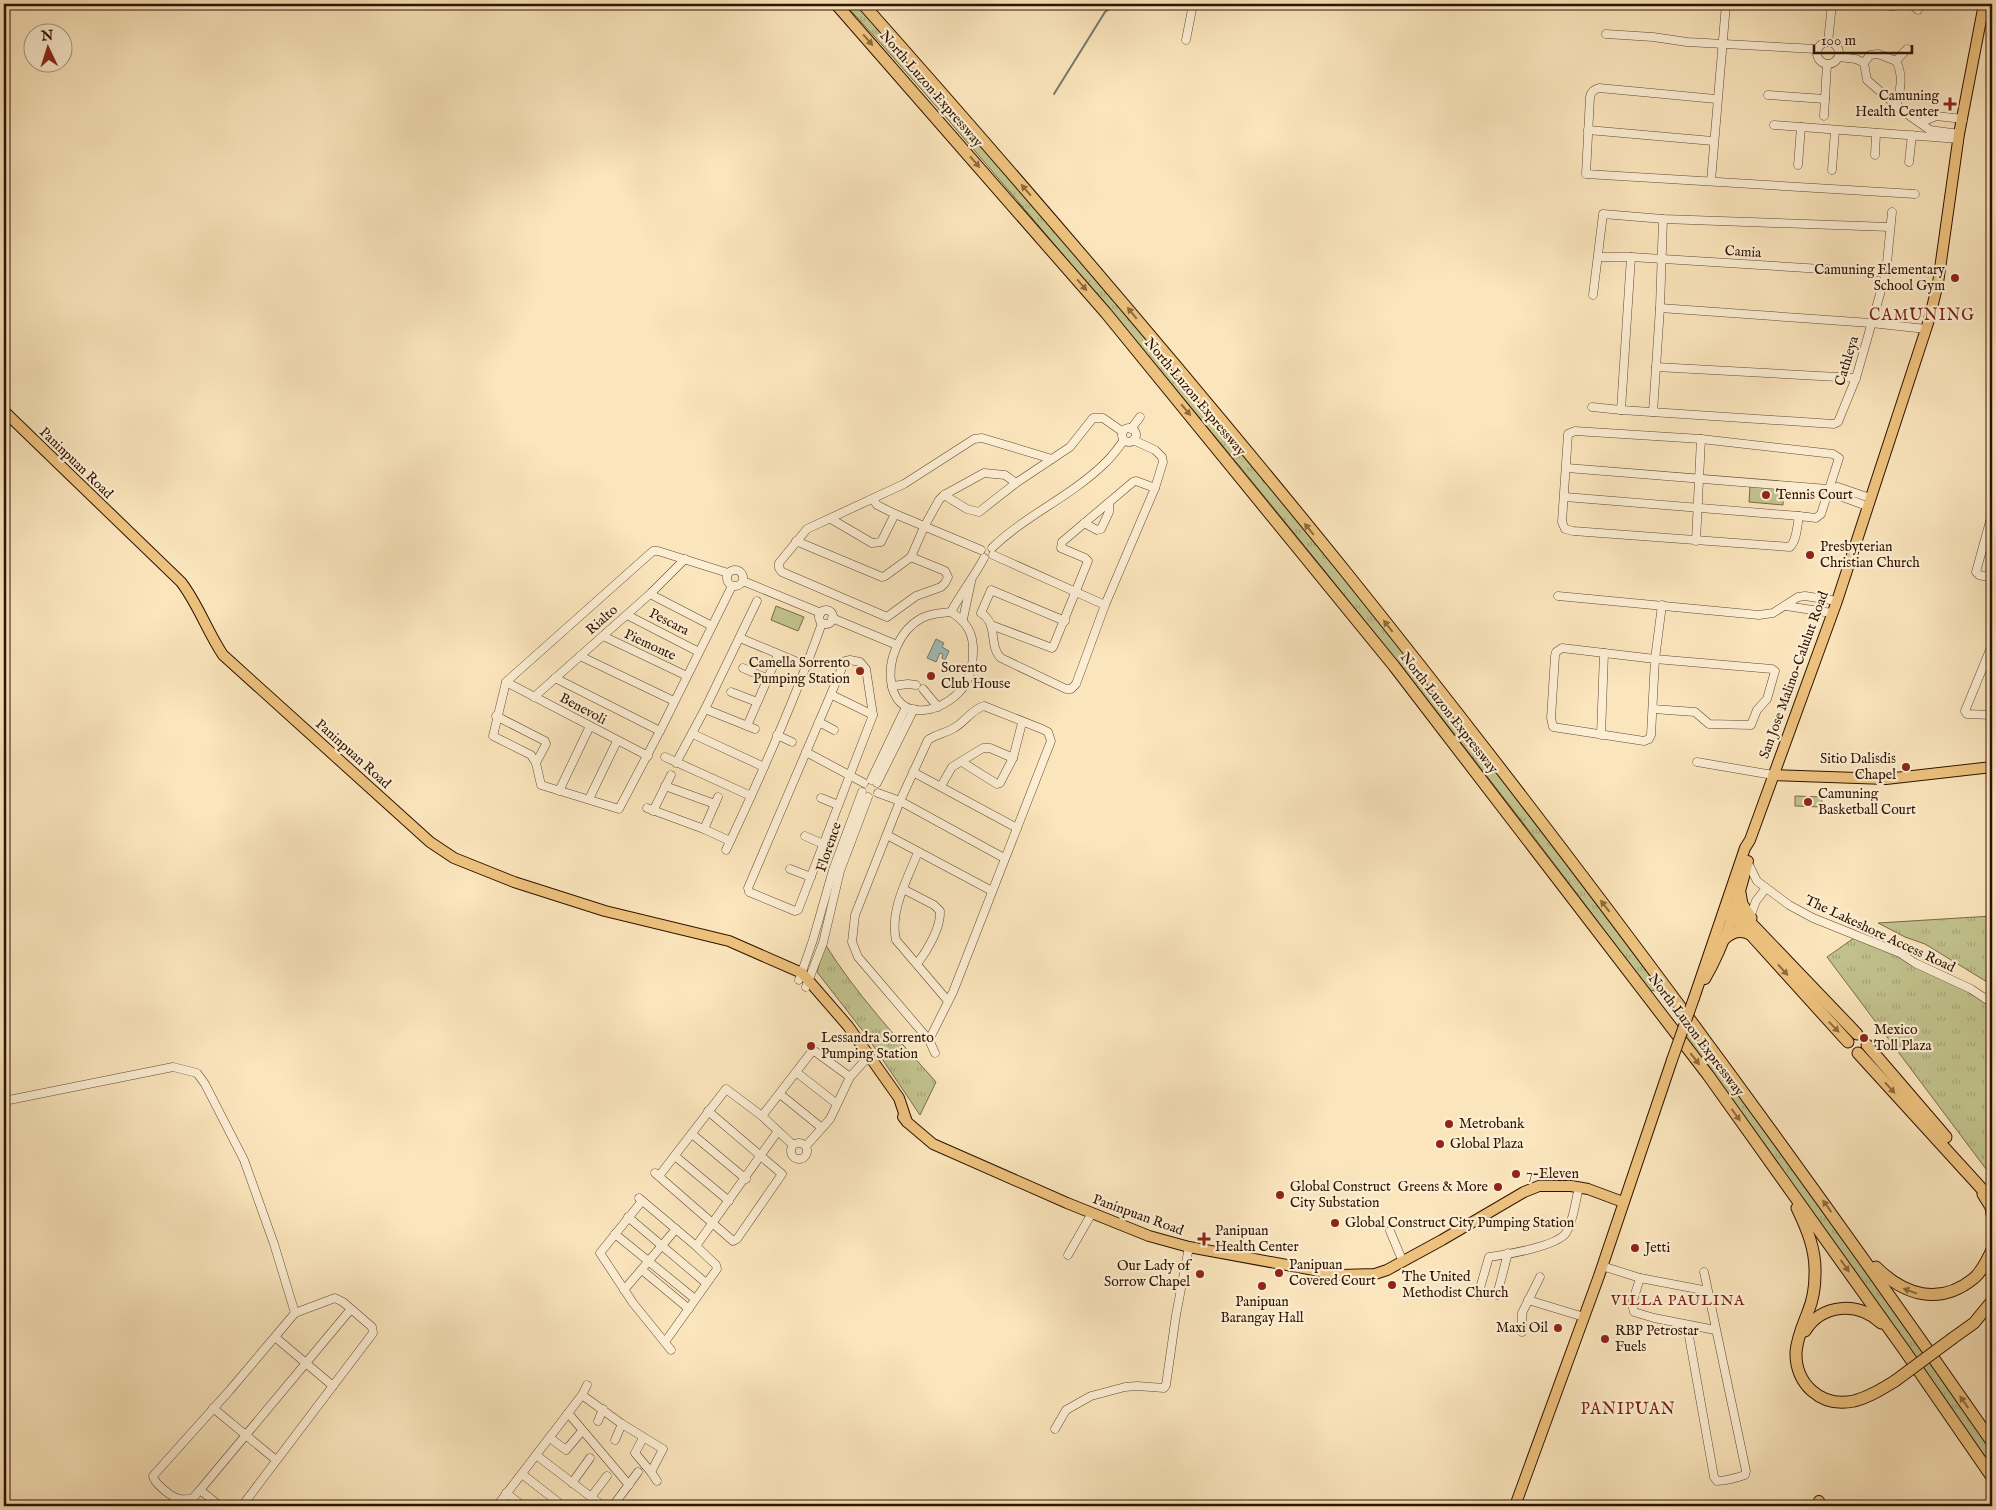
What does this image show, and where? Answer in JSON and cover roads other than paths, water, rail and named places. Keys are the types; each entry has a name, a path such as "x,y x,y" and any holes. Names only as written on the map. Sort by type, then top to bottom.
{"highway":[{"name":"North Luzon Expressway","path":"836,4 1106,313 1394,666 1659,1009 1905,1351 1992,1477"},
{"name":"North Luzon Expressway","path":"863,4 1121,300 1343,569 1635,945 1856,1246 1992,1442"},
{"path":"1740,894 1742,904 1750,917 1754,932"},
{"path":"1729,912 1754,932 1853,1038"},
{"path":"1724,939 1735,932 1754,932"},
{"path":"1992,1192 1863,1049 1992,1200"},
{"path":"1974,1180 1991,1207 1992,1214"},
{"path":"1786,1184 1807,1229 1815,1262 1813,1294 1797,1344 1796,1361 1801,1378 1810,1390 1824,1399 1852,1401 1868,1396 1895,1381 1974,1323 1992,1301"},
{"path":"1856,1246 1890,1280 1905,1290 1922,1295 1940,1294 1957,1289 1974,1278 1992,1250"},
{"path":"1797,1344 1810,1322 1815,1318 1831,1310 1848,1308 1862,1311 1877,1320 1905,1351"}],"main road":[{"name":"San Jose Malino-Calulut Road","path":"1744,864 1772,775 1832,613 1926,329 1938,283 1959,136 1984,4"},
{"name":"Paninpuan Road","path":"4,411 181,582 189,592 214,642 223,654 430,842 454,858 514,882 605,911 729,941 755,951 783,966 804,980 867,1058 907,1122 933,1144 1149,1236 1188,1247 1341,1275 1375,1274 1403,1262 1529,1190 1552,1185 1578,1188 1623,1202"},
{"path":"1772,775 1886,779 1992,767"},
{"path":"1515,1506 1634,1175 1702,971 1729,912 1740,894 1744,864"},
{"path":"1694,997 1724,939 1729,912 1744,864"}],"street":[{"path":"1186,40 1193,4"},
{"path":"1711,181 1716,99 1726,4"},
{"path":"1828,42 1832,4"},
{"path":"1864,4 1892,6 1907,4"},
{"path":"1911,4 1918,10"},
{"path":"1606,34 1653,37 1688,42 1817,49 1822,44 1828,42 1837,46 1840,57"},
{"path":"1817,49 1818,58 1821,62 1833,63 1840,57"},
{"path":"1896,61 1908,49"},
{"path":"1897,104 1901,78 1900,68 1896,61 1878,54 1870,55 1864,63 1867,80 1904,112 1922,122 1930,130 1959,136"},
{"path":"1840,57 1864,63"},
{"path":"1824,116 1827,64"},
{"path":"1716,99 1599,88 1591,92 1586,174 1915,194"},
{"path":"1768,95 1825,99"},
{"path":"1922,122 1936,116 1962,119"},
{"path":"1774,125 1912,136 1959,136"},
{"path":"1798,165 1801,127"},
{"path":"1588,130 1713,141"},
{"path":"1832,170 1835,130"},
{"path":"1875,155 1876,133"},
{"path":"1909,162 1912,136"},
{"name":"Cathleya","path":"1653,412 1834,424 1840,420 1856,378 1886,273 1892,212"},
{"path":"1593,295 1603,214 1663,219 1890,227"},
{"path":"1592,407 1653,412 1660,308 1660,260 1663,219"},
{"name":"Camia","path":"1598,257 1631,257 1886,273"},
{"path":"1620,410 1631,257"},
{"path":"1660,308 1871,323 1926,329"},
{"path":"1656,367 1856,378"},
{"path":"1132,429 1140,417"},
{"path":"944,495 967,509 977,512 1074,444 1093,418 1102,418 1130,442 1134,440 1155,450 1162,457 1163,462 1155,488 1106,605 1080,676 1071,689 1066,689 996,654 994,634 985,615 981,613 963,616 952,612 929,615 922,618 905,632 897,645 891,671 892,686 894,692 910,708 926,711 951,700 962,688 972,669 972,639 963,616 971,581 986,546 1106,605"},
{"path":"873,499 877,504 895,514 990,558 993,551 1018,524 1070,492 1104,465 1124,436 1126,429 1132,429"},
{"path":"1132,429 1135,433 1134,440"},
{"path":"1565,497 1698,509 1799,516 1816,518 1821,514 1839,458 1836,454 1701,439 1572,432 1568,434 1562,522 1564,529 1790,547 1795,540 1799,516"},
{"path":"911,557 945,571 948,577 945,584 916,596 887,617 782,572 779,568 779,563 807,529 904,484 977,438 1052,459"},
{"path":"1696,541 1701,439"},
{"path":"1567,468 1828,489 1838,488 1851,491 1868,502"},
{"path":"796,541 882,577 892,572 911,557 924,527 939,500 944,495 984,473 1005,475 1016,483"},
{"path":"991,625 1052,648 1065,621 1087,559 1061,548 1060,544 1136,481 1155,488"},
{"path":"1828,489 1834,494 1849,500 1868,502"},
{"path":"1849,500 1851,491"},
{"path":"1084,523 1096,530 1101,529 1109,512 1109,503"},
{"path":"831,519 872,543 878,543 882,542 895,514"},
{"path":"1992,514 1989,540 1976,572 1979,575 1992,578"},
{"path":"732,586 648,756 618,809 540,785 536,763 531,755 493,736 496,716 506,682 653,552 685,559 728,573 737,570 742,574 743,581"},
{"name":"Rialto","path":"534,697 650,594 685,559"},
{"path":"728,573 726,580 732,586 738,586 743,581"},
{"path":"743,581 821,612 824,610 829,611 832,618 897,645"},
{"path":"952,612 961,593 971,581"},
{"path":"981,613 991,590 1065,621"},
{"path":"650,594 712,626"},
{"path":"1558,596 1759,615 1773,613 1798,598 1836,601"},
{"path":"1815,610 1817,598"},
{"path":"676,763 706,709 758,601"},
{"path":"1653,709 1695,712 1709,724 1752,725 1757,710 1767,699 1776,671 1772,669 1655,659 1562,648 1556,652 1552,718 1554,728 1647,740 1651,734 1655,659 1662,605"},
{"path":"1786,606 1832,613"},
{"path":"726,850 807,666 822,623 819,617 821,612"},
{"name":"Pescara","path":"626,615 699,652"},
{"path":"822,623 828,623 832,618"},
{"name":"Piemonte","path":"603,636 687,676"},
{"path":"740,638 807,666"},
{"path":"1992,645 1965,711 1967,714 1992,715"},
{"path":"1601,735 1604,653"},
{"path":"747,726 778,655"},
{"path":"580,656 674,701"},
{"path":"845,661 860,662 866,669 873,715 798,910 795,911 749,892 748,888 832,695 845,661"},
{"path":"743,668 768,679"},
{"path":"555,678 660,731"},
{"name":"Benevoli","path":"506,682 648,756"},
{"path":"892,686 908,684 919,687 938,707"},
{"path":"731,692 756,702"},
{"path":"832,695 873,715"},
{"path":"928,1040 953,992 1051,741 1048,732 984,706 956,727 935,735 928,740 900,801 854,915 852,942 858,957 928,1040 935,1053"},
{"path":"870,782 910,708"},
{"path":"706,709 755,729"},
{"path":"496,716 545,741 546,744 536,763"},
{"path":"819,722 834,730"},
{"path":"962,762 997,784 1002,780 1013,758 1022,723"},
{"path":"559,791 590,726"},
{"path":"693,734 764,767"},
{"path":"777,735 792,742"},
{"path":"589,799 618,742"},
{"path":"941,786 952,767 984,748 990,748 1013,758"},
{"path":"806,752 870,782 879,788 878,793"},
{"path":"665,757 751,796"},
{"path":"1697,762 1772,775"},
{"path":"913,772 1017,828"},
{"path":"671,775 650,810 704,829 730,841"},
{"name":"Florence","path":"804,980 808,954 825,913 870,782"},
{"path":"665,786 716,800 704,829"},
{"path":"878,793 900,801 949,826 1004,858"},
{"path":"865,795 874,796 878,793"},
{"path":"821,798 838,805"},
{"path":"887,835 992,891"},
{"path":"805,836 824,844"},
{"path":"918,852 897,911 894,933 896,940 948,1001"},
{"name":"The Lakeshore Access Road","path":"1744,864 1750,867 1757,881 1789,905 1813,918 1900,953 1915,963 1971,989 1992,1003"},
{"path":"790,869 811,877"},
{"path":"1750,917 1756,901 1766,888"},
{"path":"904,889 934,905 940,911 940,918 929,948 917,964"},
{"name":"Florence","path":"804,980 823,943 825,913"},
{"path":"808,954 817,957"},
{"path":"762,1116 813,1050 850,1077"},
{"path":"806,1146 832,1115 850,1077 867,1058"},
{"path":"4,1101 173,1067 196,1073 205,1084 244,1160 274,1244 294,1313"},
{"path":"796,1072 836,1104"},
{"path":"708,1110 782,1174 754,1215 733,1241 657,1174 675,1156 708,1110 726,1089 762,1116 793,1145"},
{"path":"780,1094 822,1128"},
{"path":"696,1246 778,1132"},
{"path":"692,1134 746,1179"},
{"path":"799,1142 806,1146 808,1152 806,1156 797,1158 791,1152 793,1145 799,1142"},
{"path":"675,1156 729,1201"},
{"path":"1478,1294 1489,1258 1535,1248 1562,1238 1570,1224 1578,1188"},
{"path":"665,1342 717,1267 696,1246 640,1199 615,1234 598,1250 624,1290 671,1350"},
{"path":"1068,1255 1092,1213"},
{"path":"628,1217 706,1284"},
{"path":"624,1290 676,1229"},
{"path":"1390,1231 1403,1262"},
{"path":"615,1234 695,1299"},
{"path":"1055,1428 1066,1410 1090,1396 1125,1387 1164,1388 1188,1247"},
{"path":"1497,1295 1508,1253"},
{"path":"1602,1266 1640,1278 1703,1290 1707,1293"},
{"path":"642,1270 689,1309"},
{"path":"1687,1325 1714,1477 1717,1481 1722,1481 1745,1475 1746,1471 1704,1272"},
{"path":"1522,1332 1521,1318 1540,1277"},
{"path":"1640,1278 1632,1304 1634,1312 1715,1330"},
{"path":"242,1506 373,1333 372,1327 351,1309 335,1298 294,1313 152,1478 179,1500 193,1498 351,1309"},
{"path":"1528,1300 1584,1317"},
{"path":"275,1337 333,1386"},
{"path":"497,1506 582,1395 587,1385"},
{"path":"582,1395 622,1424 663,1449"},
{"path":"213,1408 276,1460"},
{"path":"598,1421 603,1409"},
{"path":"568,1413 629,1485"},
{"path":"614,1440 622,1424"},
{"path":"550,1438 566,1450 582,1431"},
{"path":"643,1438 635,1453 657,1481"},
{"path":"651,1472 668,1441"},
{"path":"536,1455 603,1506"},
{"path":"572,1483 590,1458"},
{"path":"613,1506 638,1472"},
{"path":"522,1474 563,1506"},
{"path":"590,1497 606,1476"},
{"path":"200,1490 220,1506"},
{"path":"506,1493 524,1506"}],"water":[{"path":"936,639 944,643 942,647 949,651 945,660 942,658 943,654 940,653 936,662 927,658"}],"waterway":[{"path":"1054,94 1105,12 1116,4"}],"place":[{"name":"Camuning Health Center","path":"1950,104"},
{"name":"Camuning Elementary School Gym","path":"1955,278"},
{"name":"Tennis Court","path":"1766,495"},
{"name":"Presbyterian Christian Church","path":"1810,555"},
{"name":"Camella Sorrento Pumping Station","path":"860,671"},
{"name":"Sorento Club House","path":"931,676"},
{"name":"Sitio Dalisdis Chapel","path":"1906,767"},
{"name":"Camuning Basketball Court","path":"1808,802"},
{"name":"Mexico Toll Plaza","path":"1864,1038"},
{"name":"Lessandra Sorrento Pumping Station","path":"811,1046"},
{"name":"Metrobank","path":"1449,1124"},
{"name":"Global Plaza","path":"1440,1144"},
{"name":"7-Eleven","path":"1516,1174"},
{"name":"Greens & More","path":"1498,1187"},
{"name":"Global Construct City Substation","path":"1280,1195"},
{"name":"Global Construct City Pumping Station","path":"1335,1223"},
{"name":"Panipuan Health Center","path":"1204,1239"},
{"name":"Jetti","path":"1635,1248"},
{"name":"Panipuan Covered Court","path":"1279,1273"},
{"name":"Our Lady of Sorrow Chapel","path":"1200,1274"},
{"name":"The United Methodist Church","path":"1392,1285"},
{"name":"Panipuan Barangay Hall","path":"1262,1286"},
{"name":"Maxi Oil","path":"1558,1328"},
{"name":"RBP Petrostar Fuels","path":"1605,1339"}],"district":[{"name":"CAMUNING","path":"1922,316"},
{"name":"VILLA PAULINA","path":"1678,1300"},
{"name":"PANIPUAN","path":"1628,1410"}]}
